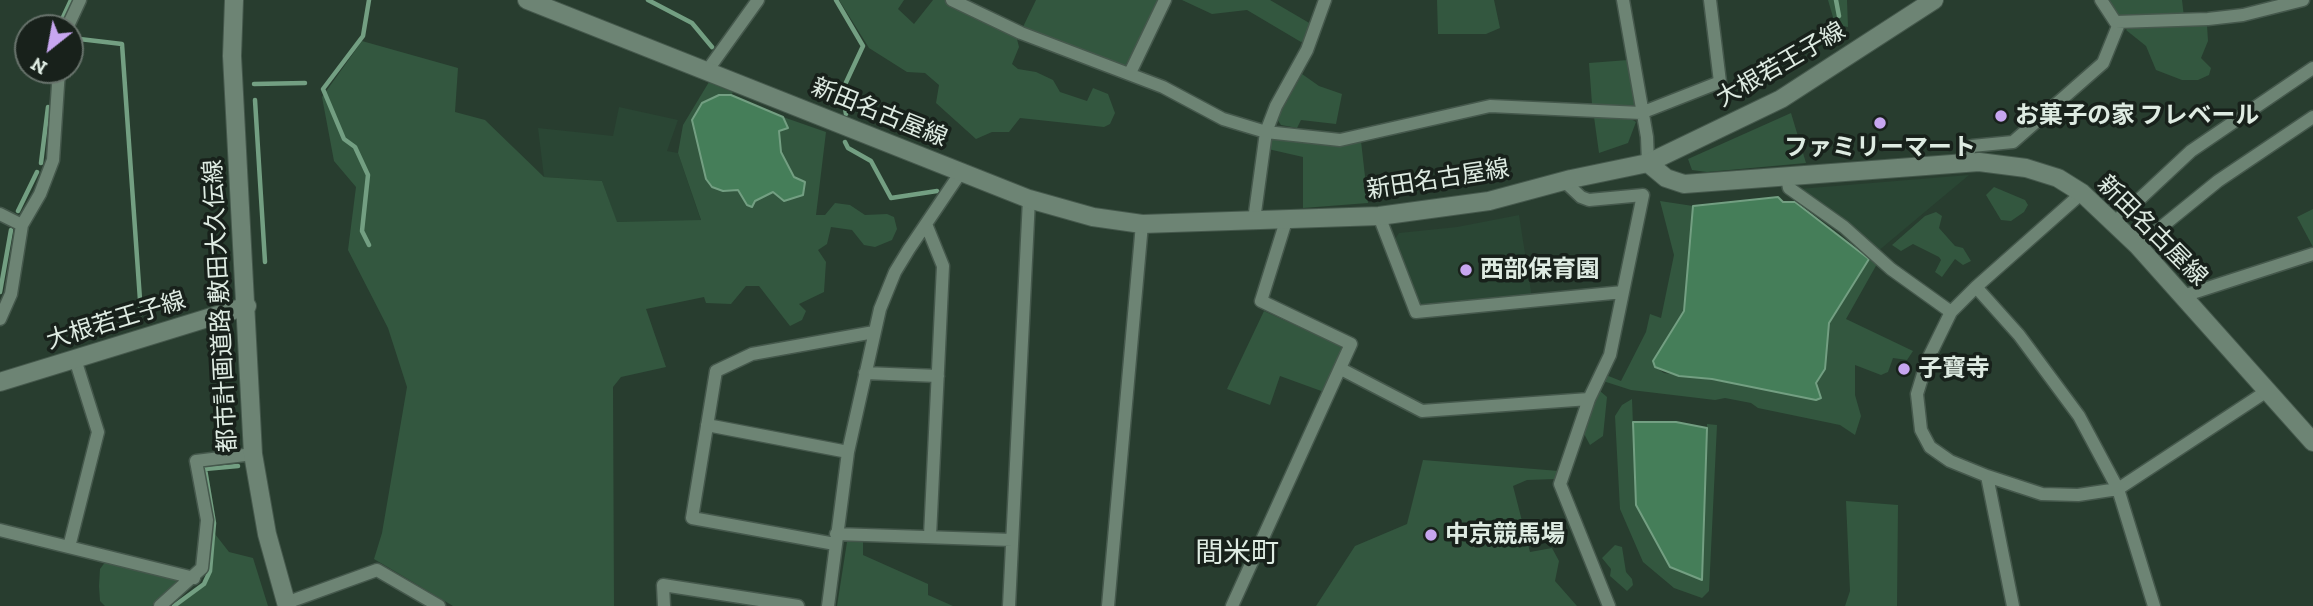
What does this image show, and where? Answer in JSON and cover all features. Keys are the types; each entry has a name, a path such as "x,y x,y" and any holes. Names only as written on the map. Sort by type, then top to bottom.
{"main road":[{"name":"都市計画道路 敷田大久伝線","path":"234,0 232,56 253,454 267,534 286,604"},
{"name":"新田名古屋線","path":"527,0 1029,199 1093,217 1142,225 1379,216 1489,201 1648,163 1666,178 1684,184 1979,162 2026,168 2058,178 2082,193 2115,222 2313,442"},
{"name":"大根若王子線","path":"1648,163 1781,99 1934,0"},
{"name":"大根若王子線","path":"0,382 247,306"}],"street":[{"path":"707,71 758,0"},
{"path":"952,0 1021,33 1130,73 1223,119 1265,132 1340,140 1490,106 1641,113 1720,82 1710,0"},
{"path":"1130,73 1165,0"},
{"path":"1254,220 1265,132 1307,50 1325,0"},
{"path":"1623,0 1647,138 1648,163"},
{"path":"1960,164 1972,146 2013,142 2103,63 2118,26 2101,0"},
{"path":"2116,22 2243,15 2303,0"},
{"path":"2115,222 2191,151 2313,68"},
{"path":"0,319 12,294 22,225 40,194 53,160 59,84"},
{"path":"2138,246 2218,181 2313,117"},
{"path":"828,606 848,452 874,332 895,272 961,172"},
{"path":"1787,178 1789,188 1844,227 1891,270 1951,312"},
{"path":"1564,181 1581,197 1589,200 1643,195 1610,355 1590,399 1560,484 1609,606"},
{"path":"2082,193 1951,312 1927,361 1917,394 1921,430 1930,447 1950,461 2042,494 2078,495 2118,489 2267,391"},
{"path":"1009,606 1029,199"},
{"path":"0,214 22,225"},
{"path":"1379,216 1416,312 1623,292"},
{"path":"1232,606 1351,344 1261,301 1286,220"},
{"path":"926,224 943,266 930,536"},
{"path":"1108,606 1142,225"},
{"path":"2183,296 2313,254"},
{"path":"1976,287 2019,335 2079,415 2118,489 2154,606"},
{"path":"874,332 752,354 716,371 692,518 835,539 930,536 1012,540"},
{"path":"69,547 98,432 75,359"},
{"path":"1341,369 1422,411 1590,399"},
{"path":"865,373 938,376"},
{"path":"707,425 848,452"},
{"path":"160,606 202,568 206,520 197,461 253,454"},
{"path":"1987,476 2013,606"},
{"path":"0,530 194,578"},
{"path":"286,604 377,570 439,606"},
{"path":"664,606 663,585 798,606"}],"shaded area":[{"path":"839,0 904,0 898,9 914,24 933,0 946,0 965,13 1016,35 1019,47 1012,64 1018,69 1036,72 1053,80 1060,92 1087,101 1093,88 1108,94 1115,113 1110,124 1104,127 1020,118 1009,132 992,132 976,139 936,103 939,85 925,73 907,72 869,48"},
{"path":"1036,0 1161,0 1125,66 1022,29"},
{"path":"1182,0 1270,0 1311,24 1308,40 1301,42 1247,10 1212,14"},
{"path":"1437,0 1494,0 1500,28 1486,34 1438,34"},
{"path":"1828,0 1847,0 1848,27 1835,24"},
{"path":"2106,0 2182,0 2184,17 2116,18"},
{"path":"2207,25 2208,41 2201,58 2211,68 2209,75 2198,80 2182,80 2156,70 2146,46 2126,30 2129,27"},
{"path":"362,41 458,68 455,112 485,120 544,177 602,181 617,222 701,220 678,153 683,125 709,82 733,92 731,95 719,95 724,191 738,190 747,205 773,192 784,201 805,182 794,177 781,152 779,131 788,128 783,117 826,132 816,215 825,215 835,203 850,205 865,215 887,214 894,217 897,229 892,240 875,247 864,245 852,230 831,227 827,244 818,250 826,262 824,292 799,304 806,311 802,320 790,326 759,286 746,286 731,304 706,303 704,297 646,309 666,367 621,377 613,387 614,606 453,606 374,559 382,533 407,387 388,328 348,250 356,187 334,161 322,97"},
{"path":"1628,60 1636,107 1592,104 1589,63"},
{"path":"1302,74 1319,86 1342,94 1336,124 1301,120 1297,128 1281,125 1277,119"},
{"path":"719,95 731,95 783,117 788,128 779,131 781,152 794,177 805,182 803,195 784,201 773,192 755,201 752,207 747,205 738,190 723,191 712,187 706,179 692,120 702,103"},
{"path":"619,107 678,120 667,151 678,153 701,221 616,222 602,181 544,177 538,128 613,136"},
{"path":"1791,113 1806,163 1707,172 1692,170 1688,159"},
{"path":"1594,117 1628,117 1636,122 1628,143 1599,153"},
{"path":"1276,134 1361,141 1368,203 1303,208 1303,157 1268,149 1270,140"},
{"path":"1969,175 1877,252 1799,189"},
{"path":"1994,187 2025,200 2028,205 2024,212 2011,221 2001,220 1986,195"},
{"path":"1778,197 1783,202 1795,202 1869,259 1829,323 1825,369 1816,383 1821,398 1816,400 1712,379 1679,376 1655,367 1653,361 1684,311 1693,206"},
{"path":"1660,201 1693,206 1684,311 1653,361 1655,367 1664,373 1747,385 1816,383 1825,369 1829,324 1869,259 1877,264 1846,319 1913,351 1907,360 1893,358 1888,372 1881,375 1855,365 1855,395 1861,416 1855,435 1840,425 1758,408 1751,403 1725,398 1715,400 1631,390 1603,381 1606,375 1621,381 1646,332 1650,314 1661,318 1674,255"},
{"path":"2313,209 2313,247 2297,217"},
{"path":"1936,212 1942,216 1939,228 1955,246 1963,248 1971,261 1963,265 1955,259 1942,277 1935,272 1941,260 1939,257 1913,244 1901,251 1892,245 1925,216"},
{"name":"西部保育園","path":"1519,215 1532,298 1423,307 1416,303 1393,242 1399,233 1457,227"},
{"path":"1264,311 1341,346 1342,353 1324,392 1280,376 1270,405 1227,389"},
{"path":"1600,391 1607,397 1603,436 1590,445 1583,432"},
{"path":"1632,399 1636,505 1702,580 1707,424 1717,425 1709,591 1702,598 1674,588 1643,562 1620,509 1615,416 1622,405"},
{"path":"1633,422 1676,422 1707,428 1702,580 1670,567 1636,505"},
{"name":"中京競馬場","path":"1423,460 1559,471 1555,479 1527,480 1513,486 1530,552 1552,548 1559,561 1555,581 1577,606 1316,606 1355,546 1407,524"},
{"path":"1846,501 1898,505 1897,606 1845,606 1850,591"},
{"path":"215,534 229,552 253,558 268,606 177,606 205,585 211,572"},
{"path":"847,542 863,542 863,555 928,584 928,595 953,606 837,606"},
{"path":"1615,545 1622,547 1626,572 1632,579 1633,585 1627,591 1610,576 1611,569 1602,558"},
{"path":"106,561 177,579 175,585 152,606 105,606 100,601 99,586 100,569"}],"waterway":[{"path":"64,14 71,0"},
{"path":"369,0 363,36 323,89 344,139 355,147 368,175 362,231 369,245"},
{"path":"648,0 692,23 712,47"},
{"path":"836,0 863,46 842,91 846,114"},
{"path":"1836,0 1839,16"},
{"path":"84,40 122,44 141,314"},
{"path":"254,84 305,83"},
{"path":"255,100 265,262"},
{"path":"41,163 48,107"},
{"path":"845,142 848,148 871,161 891,198 937,191"},
{"path":"18,211 37,172"},
{"path":"0,292 11,230"},
{"path":"174,606 204,584 210,571 214,523 205,469 238,466"}],"place":[{"name":"お菓子の家 フレベール","path":"2001,116"},
{"name":"ファミリーマート","path":"1880,123"},
{"name":"西部保育園","path":"1466,270"},
{"name":"子寶寺","path":"1904,369"},
{"name":"中京競馬場","path":"1431,535"}],"district":[{"name":"間米町","path":"1237,554"}]}
